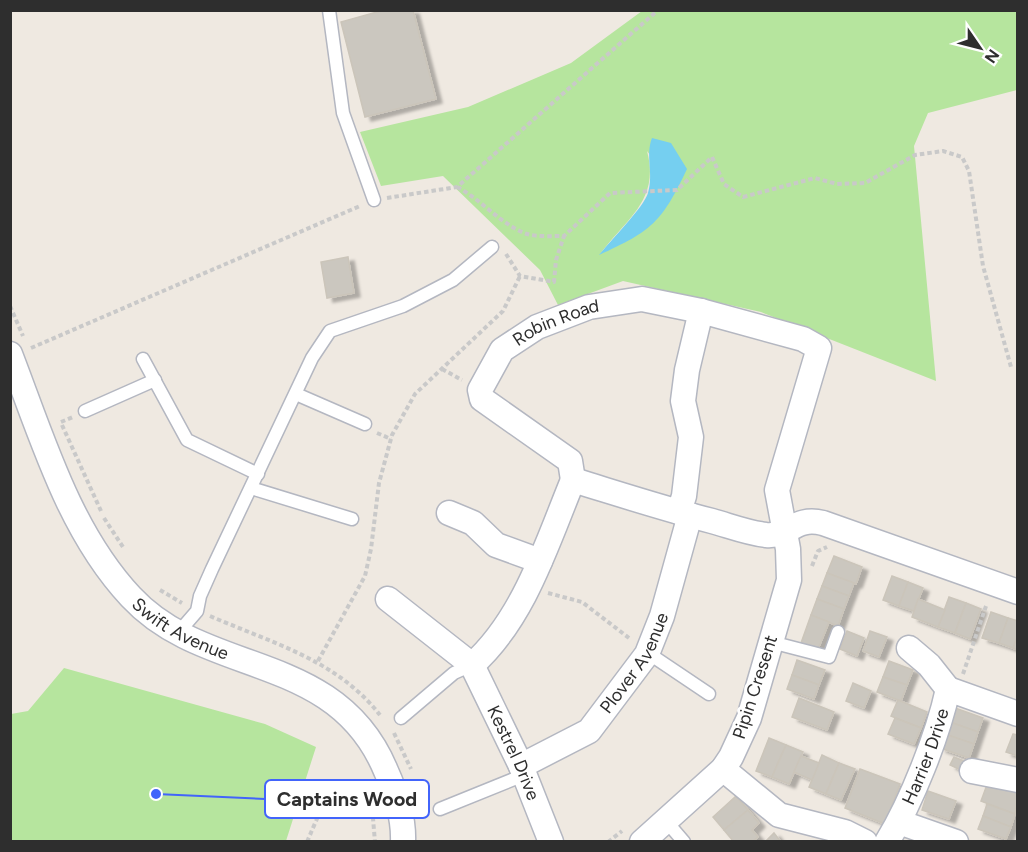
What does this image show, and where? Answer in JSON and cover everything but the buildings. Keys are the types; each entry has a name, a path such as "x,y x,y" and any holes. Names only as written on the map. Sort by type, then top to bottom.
{"street":[{"name":"Robin Road","path":"573,480 570,461 482,399 480,390 502,350 537,327 589,307 642,299 701,311 803,339 819,348 777,490 785,532"},
{"name":"Plover Avenue","path":"522,770 589,731 648,653 662,616 685,514 684,496 691,437 683,401 687,370 701,311"},
{"name":"Swift Avenue","path":"21,354 40,435 88,537 130,596 155,622 305,684 330,698 345,711 380,755 397,800 403,842"},
{"path":"388,599 472,665 493,646 527,587 573,480 685,514 769,535 785,532 800,522 810,520 1017,592"},
{"path":"449,513 472,523 496,545 540,561"},
{"name":"Pipin Cresent","path":"634,835 666,821 723,769 731,757 749,718 789,580 785,532"},
{"name":"Harrier Drive","path":"909,648 953,689 1017,714"},
{"name":"Kestrel Drive","path":"472,665 522,770 551,842"},
{"name":"Harrier Drive","path":"953,689 893,832 956,842"},
{"path":"723,769 779,815 845,832 865,842"},
{"path":"972,771 1017,780"}],"lane":[{"path":"329,10 343,113 374,200"},
{"path":"178,633 197,611 200,596 212,569 312,358 330,331 403,306 453,279 498,250"},
{"path":"143,358 187,440 258,474"},
{"path":"85,411 155,380"},
{"path":"296,394 365,424"},
{"path":"252,488 352,519"},
{"path":"771,642 829,657 838,632"},
{"path":"648,653 709,694"},
{"path":"401,718 454,673 472,665"},
{"path":"440,809 522,770"},
{"path":"666,821 684,842"}],"path":[{"path":"10,306 21,354 374,200 457,187 658,10"},
{"path":"498,250 520,276 554,282 556,260 564,236 610,193 677,190 712,157 724,184 742,196 815,178 837,184 866,183 915,155 943,151 962,158 969,171 983,266 1011,367"},
{"path":"457,187 473,195 510,225 528,234 564,236"},
{"path":"155,588 197,611 318,661 365,576 371,549 379,483 392,435 415,394 503,311 520,276"},
{"path":"57,412 102,514 126,553"},
{"path":"527,587 582,602 648,653"},
{"path":"953,689 986,606"},
{"path":"307,842 322,807 334,796 351,792 371,795 375,842"},
{"path":"608,842 634,835"}],"green space":[{"path":"642,11 1017,11 1017,90 928,113 914,146 936,381 761,312 623,281 558,305 540,270 443,176 381,186 360,132 468,107 571,63","holes":["647,151 677,190 600,254 630,219 645,196 650,168"]},
{"path":"64,668 265,724 316,747 286,841 11,841 11,714 28,711"}],"water":[{"path":"652,138 671,143 687,169 670,201 654,223 632,239 599,255 634,215 648,193 650,186 649,151"}],"place":[{"name":"Captains Wood","path":"156,794"}]}
